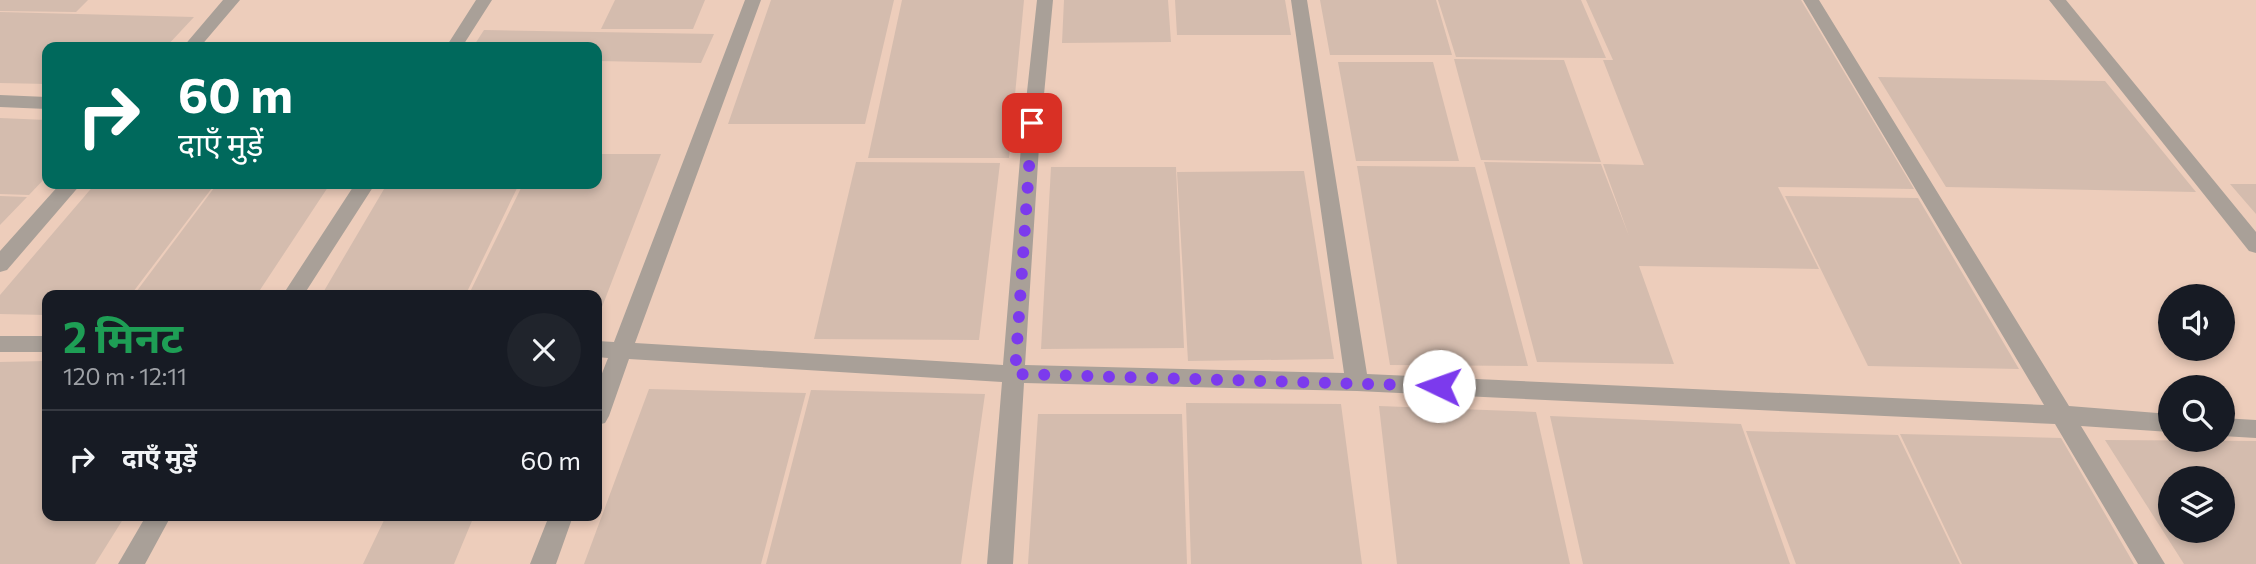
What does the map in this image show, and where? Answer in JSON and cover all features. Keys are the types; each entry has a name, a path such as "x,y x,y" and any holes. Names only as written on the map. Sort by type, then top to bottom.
{"street":[{"path":"195,42 232,0"},
{"path":"457,42 484,0"},
{"path":"602,402 752,0"},
{"path":"1000,564 1030,147 1045,0"},
{"path":"1299,0 1357,382"},
{"path":"1811,0 2152,564"},
{"path":"2057,0 2256,246"},
{"path":"0,101 42,103"},
{"path":"0,265 67,189"},
{"path":"296,290 362,189"},
{"path":"0,344 42,344"},
{"path":"602,349 1015,374 1357,382 2063,415 2158,422"},
{"path":"2235,428 2256,429"},
{"path":"131,564 156,521"},
{"path":"544,564 559,521"}],"shaded area":[{"path":"0,0 2256,0 2256,564 0,564"}],"building":[{"path":"0,0 88,0 76,12 0,11"},
{"path":"615,0 705,0 693,29 601,29"},
{"path":"771,0 894,0 865,124 728,124"},
{"path":"902,0 1024,0 1009,158 868,158"},
{"path":"1064,0 1168,0 1171,42 1062,43"},
{"path":"1175,0 1285,0 1291,35 1177,35"},
{"path":"1320,0 1436,0 1452,55 1330,55"},
{"path":"1438,0 1581,0 1606,58 1456,57"},
{"path":"1586,0 1801,0 1914,189 1778,187 1819,269 1639,266 1674,364 1537,362 1484,162 1601,164 1629,236 1603,164 1644,165 1603,60 1613,60"},
{"path":"0,12 194,17 171,42 42,42 42,84 0,83"},
{"path":"484,30 714,34 701,63 602,61 602,42 476,42"},
{"path":"1454,59 1564,60 1601,162 1481,160"},
{"path":"1338,62 1433,62 1459,161 1356,161"},
{"path":"1878,77 2105,81 2196,192 1946,187"},
{"path":"0,118 42,120 42,181 29,195 0,194"},
{"path":"602,154 661,154 602,307 602,290 471,290 521,189 602,189"},
{"path":"856,162 1000,163 979,340 814,339"},
{"path":"1357,166 1475,167 1528,366 1390,365"},
{"path":"1051,167 1176,167 1184,348 1041,349"},
{"path":"1304,171 1334,359 1188,361 1177,172"},
{"path":"2230,184 2256,184 2256,214"},
{"path":"91,189 211,189 135,290 42,290 42,315 0,314 0,295"},
{"path":"213,189 327,189 260,290 138,290"},
{"path":"384,189 517,189 468,290 325,290"},
{"path":"0,196 27,197 0,225"},
{"path":"1785,196 1918,198 2019,369 1868,366"},
{"path":"42,361 42,521 122,521 95,564 0,564 0,362"},
{"path":"649,389 806,393 761,564 584,564"},
{"path":"811,390 985,394 961,564 766,564"},
{"path":"1186,403 1341,404 1362,564 1191,564"},
{"path":"1379,406 1536,412 1570,564 1397,564"},
{"path":"1038,414 1182,414 1187,564 1028,564"},
{"path":"1550,416 1741,424 1790,564 1583,564"},
{"path":"1746,431 1898,435 1960,564 1796,564"},
{"path":"1900,434 2061,438 2134,564 1962,564"},
{"path":"2105,440 2158,440 2158,452 2235,452 2235,441 2256,441 2256,564 2184,564 2171,543 2235,543 2235,466 2158,466 2158,523"},
{"path":"384,521 472,521 454,564 363,564"}],"route":[{"path":"1032,123 1015,374 1439,386"}]}
